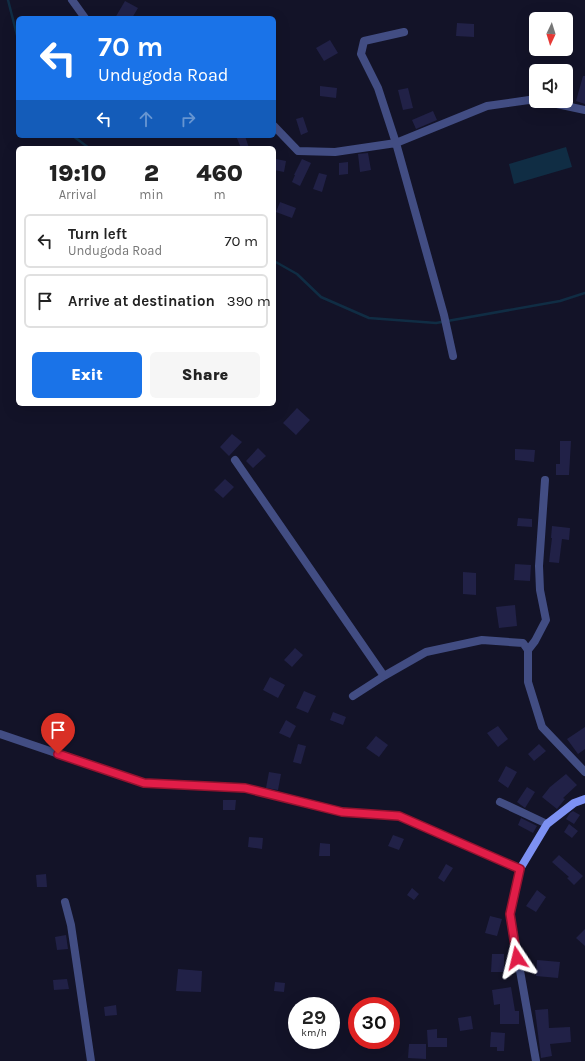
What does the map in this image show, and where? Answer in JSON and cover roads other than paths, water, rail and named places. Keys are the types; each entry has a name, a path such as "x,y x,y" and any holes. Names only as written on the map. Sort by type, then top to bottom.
{"street":[{"path":"72,0 84,16"},
{"path":"404,32 364,41 361,54 378,88 396,143 444,315 453,356"},
{"path":"276,128 298,151 335,152 396,143 487,106 529,100"},
{"path":"573,107 585,110"},
{"path":"235,460 384,676"},
{"path":"528,650 535,641 546,620 540,590 539,566 545,480"},
{"path":"353,696 426,652 482,640 523,643 528,650 528,682 542,727 585,772"},
{"path":"0,734 144,783 245,788 342,812 399,816 520,869"},
{"path":"536,1061 510,914 520,869 547,824 574,803 585,799"},
{"path":"500,802 547,824"},
{"path":"66,902 71,925 91,1061"}],"water":[{"path":"566,147 572,167 514,184 509,164"}],"waterway":[{"path":"8,0 16,31"},
{"path":"76,138 86,146"},
{"path":"276,262 297,274 321,297 369,318 436,323 560,301 585,293"}]}
